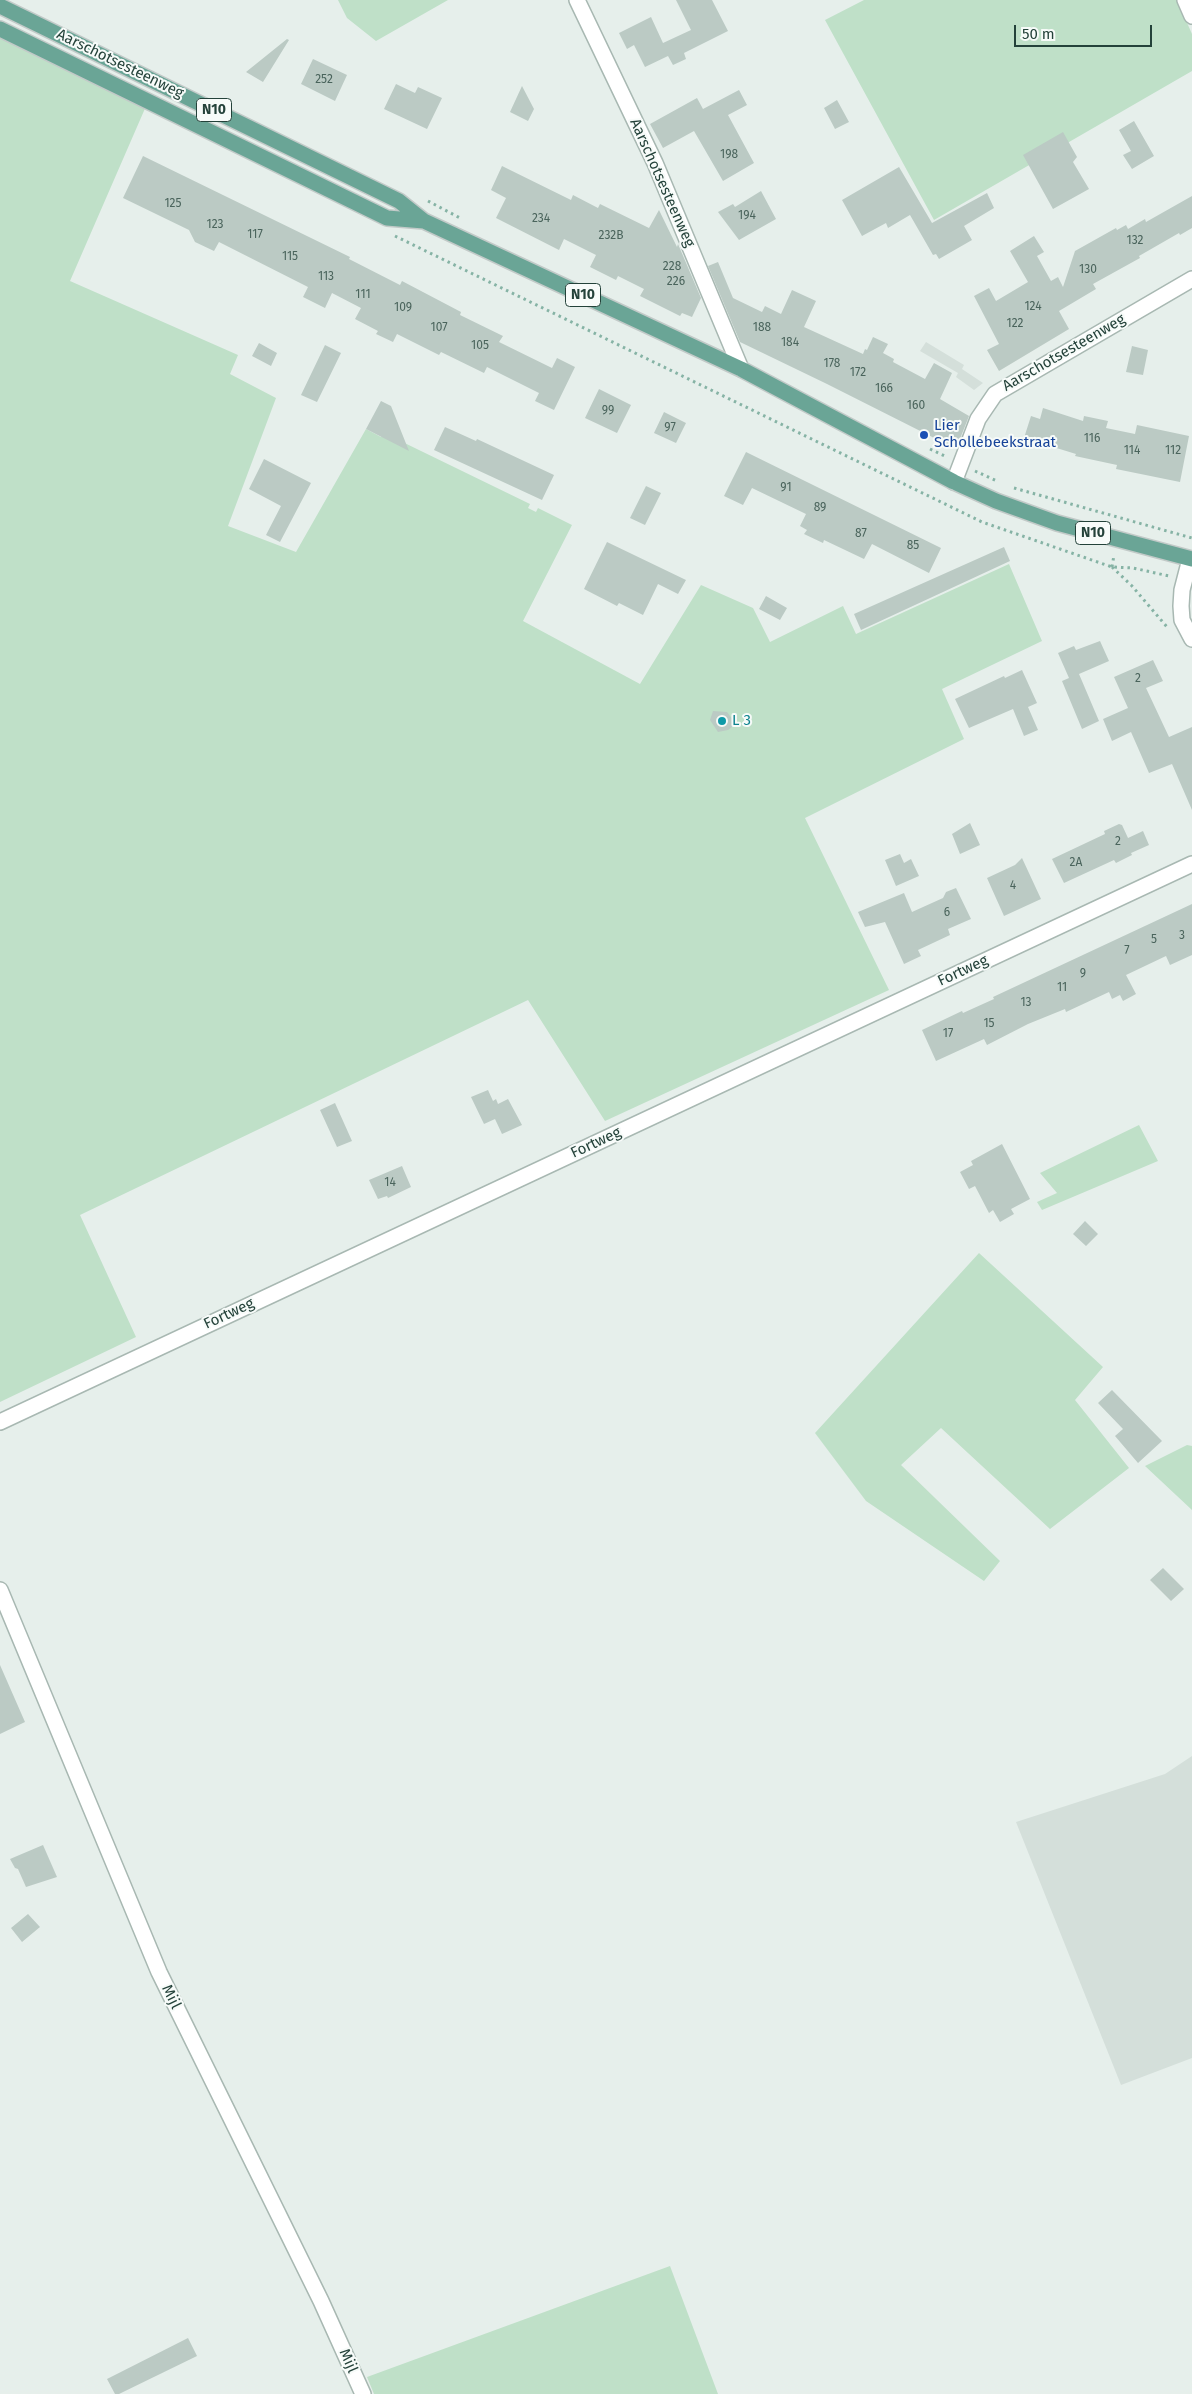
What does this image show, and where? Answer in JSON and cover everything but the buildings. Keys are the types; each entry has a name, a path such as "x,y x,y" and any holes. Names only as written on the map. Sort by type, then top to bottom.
{"main road":[{"name":"Aarschotsesteenweg","path":"0,6 391,197 424,221 741,369 954,482 996,501 1057,523 1191,559"},
{"name":"Aarschotsesteenweg","path":"0,29 387,218 424,221"}],"street":[{"name":"Aarschotsesteenweg","path":"576,0 655,164 741,369"},
{"path":"1185,0 1192,16"},
{"name":"Aarschotsesteenweg","path":"954,482 978,419 995,394 1192,279"},
{"path":"1191,559 1182,590 1182,620 1192,639"},
{"name":"Fortweg","path":"0,1422 1192,864"},
{"name":"Mijl","path":"0,1590 158,1972 321,2301 363,2394"}],"path":[{"path":"393,236 982,522 1112,567 1133,568 1185,579"},
{"path":"961,464 999,482"},
{"path":"1007,486 1192,538"},
{"path":"1112,567 1132,586 1168,629"}],"shaded area":[{"path":"926,342 964,365 962,369 983,383 974,390 956,377 958,373 920,351"},
{"path":"1192,1756 1192,2058 1121,2085 1016,1822 1165,1774"}],"green space":[{"path":"338,0 448,0 376,41 347,18"},
{"path":"864,0 1177,0 1192,34 1192,71 934,220 825,20"},
{"path":"0,26 150,97 70,281 238,355 230,374 276,398 228,526 296,552 366,429 381,437 384,433 530,504 528,508 536,512 538,508 572,525 523,621 640,684 701,585 753,608 770,642 843,606 856,634 1009,564 1042,641 942,689 964,739 805,818 889,990 605,1121 528,1000 80,1215 136,1337 0,1402"},
{"path":"1139,1125 1158,1161 1042,1210 1037,1202 1057,1193 1040,1173"},
{"path":"979,1253 1103,1367 1075,1400 1129,1468 1050,1529 941,1428 901,1465 1000,1561 984,1581 866,1501 815,1433"},
{"path":"1187,1445 1192,1446 1192,1510 1145,1466"},
{"path":"670,2266 718,2394 374,2394 367,2377"}],"place":[{"name":"Lier Schollebeekstraat","path":"924,435"},
{"name":"L 3","path":"722,721"}]}
